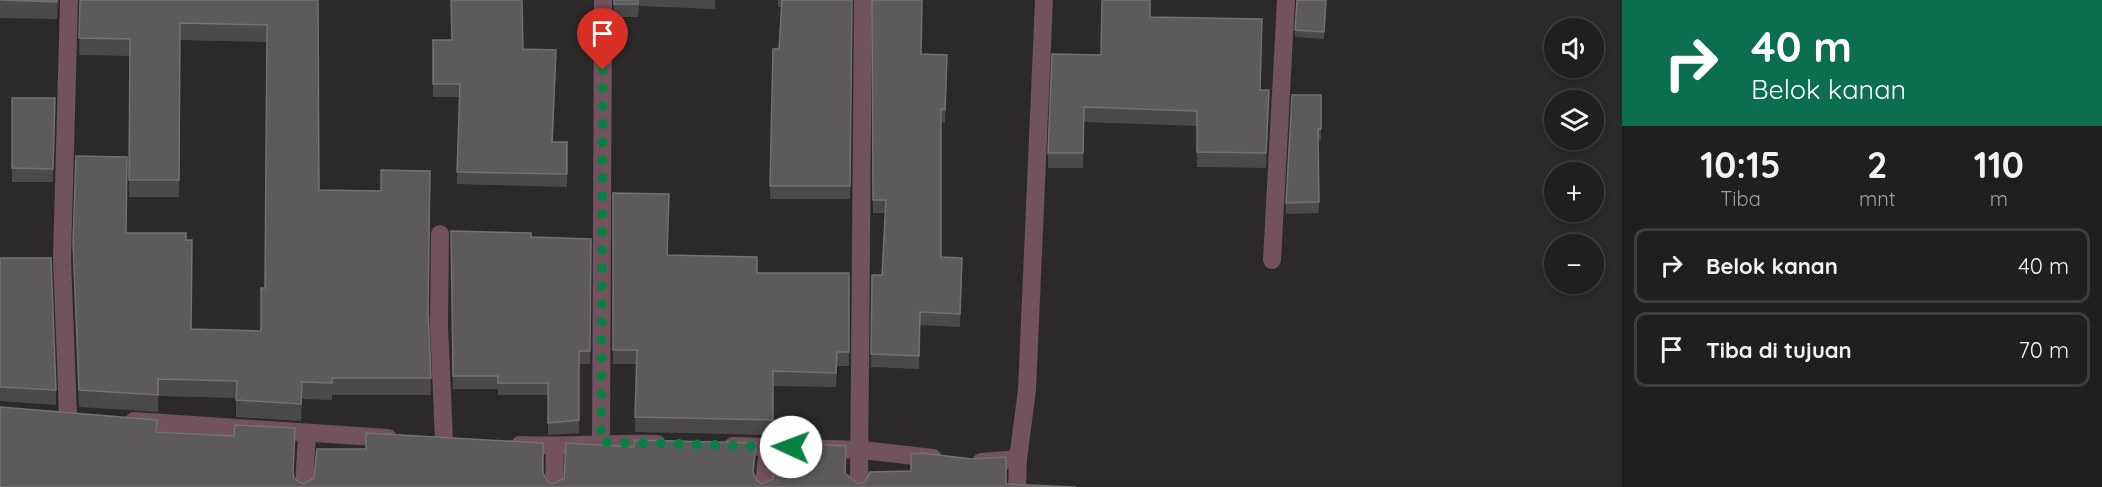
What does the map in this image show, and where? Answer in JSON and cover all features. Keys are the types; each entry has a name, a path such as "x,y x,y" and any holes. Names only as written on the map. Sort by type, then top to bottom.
{"street":[{"path":"68,416 62,259 69,0"},
{"path":"601,442 603,0"},
{"path":"860,487 863,0"},
{"path":"1017,487 1018,459 1027,390 1044,0"},
{"path":"1272,260 1286,0"},
{"path":"440,234 439,325 444,441"},
{"path":"45,414 90,418"},
{"path":"114,420 466,442"},
{"path":"304,487 307,433"},
{"path":"499,444 555,447 601,442 673,444"},
{"path":"720,445 862,450 956,460 1018,459"},
{"path":"764,487 768,446"},
{"path":"554,487 555,447"}],"building":[{"path":"0,0 57,0 57,2"},
{"path":"80,0 318,0 319,190 381,191 381,170 430,171 428,308 431,378 332,378 332,383 302,382 301,404 236,400 237,381 158,379 158,395 79,390 73,242 76,156 127,157 126,233 186,233 186,240 192,240 191,329 261,331 261,288 265,288 267,25 180,23 179,180 129,180 130,39 79,38"},
{"path":"451,0 522,0 523,49 556,50 552,142 567,142 567,174 457,172 460,84 433,84 433,40 452,40"},
{"path":"614,0 638,0 638,4 614,4"},
{"path":"782,0 852,0 850,186 770,186 773,49 779,49"},
{"path":"872,0 922,0 921,54 947,55 945,110 941,109 941,257 962,258 960,314 920,312 919,356 871,354 872,275 882,275 886,200 873,200"},
{"path":"1102,0 1150,0 1150,17 1262,19 1260,90 1269,90 1266,153 1197,152 1197,111 1084,107 1083,153 1048,153 1052,54 1101,55"},
{"path":"1297,0 1326,0 1324,32 1295,30"},
{"path":"1292,95 1321,95 1321,129 1318,129 1319,202 1286,203"},
{"path":"12,98 55,98 53,169 12,168"},
{"path":"613,193 669,194 667,255 757,257 757,273 849,273 849,352 837,352 836,373 773,371 773,420 635,417 637,350 613,350"},
{"path":"451,231 531,233 531,237 591,239 590,351 579,351 579,420 548,423 548,383 498,383 498,376 453,376"},
{"path":"0,258 51,258 56,390 0,387"},
{"path":"0,407 157,420 156,432 234,436 235,425 295,428 293,473 294,478 303,484 314,478 317,449 366,449 366,433 543,443 543,473 548,482 553,484 564,478 566,443 634,447 634,440 756,443 753,472 757,481 762,484 773,479 778,443 846,446 845,473 858,484 865,482 870,472 911,471 911,454 922,453 972,459 1006,457 1006,484 1076,487 0,487"}],"route":[{"path":"603,70 601,442 791,447"}]}
